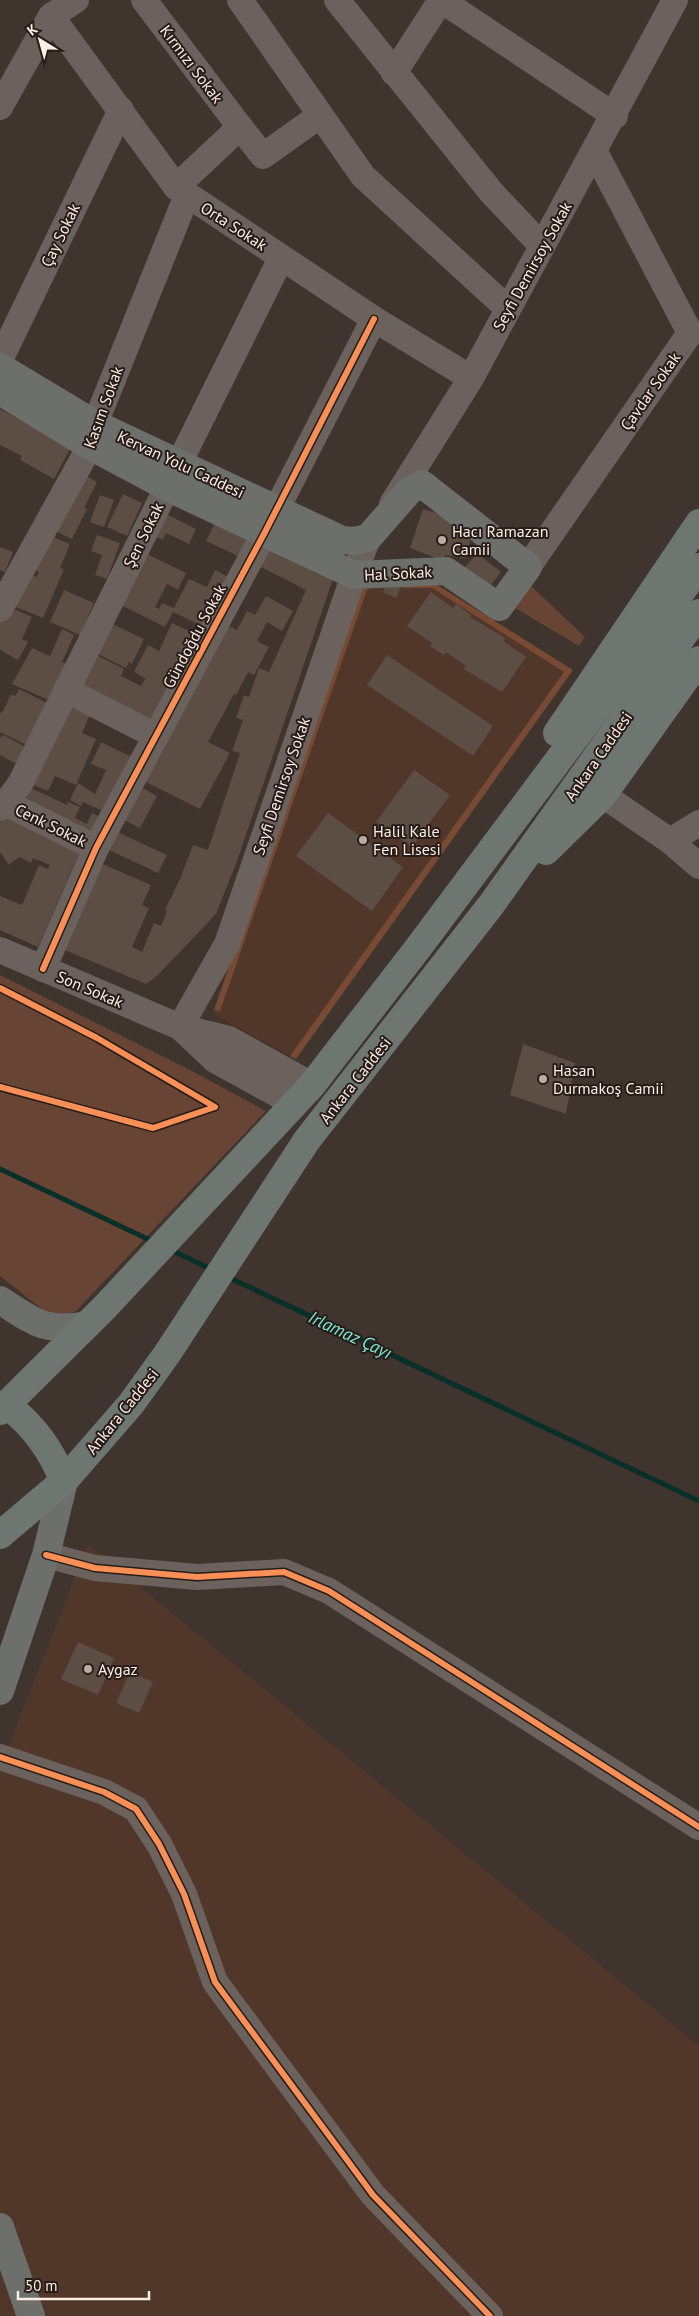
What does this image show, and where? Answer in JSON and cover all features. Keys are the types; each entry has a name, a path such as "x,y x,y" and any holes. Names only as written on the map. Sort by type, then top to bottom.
{"highway":[{"path":"418,948 510,804 699,523"},
{"name":"Ankara Caddesi","path":"2,1405 96,1316 296,1103 418,948 622,675 699,567"},
{"name":"Ankara Caddesi","path":"0,1535 64,1481 131,1404 167,1354 307,1140 492,905 699,613"},
{"path":"492,905 603,795 699,660"},
{"path":"2,1405 26,1420 52,1454 64,1481"}],"main road":[{"name":"Kervan Yolu Caddesi","path":"0,367 167,487 354,575"},
{"name":"Kervan Yolu Caddesi","path":"0,391 93,435 178,462 342,540 354,541 373,532"},
{"path":"373,532 410,490 422,484 528,567"},
{"name":"Hal Sokak","path":"354,575 446,570 499,607 528,567"},
{"path":"0,1300 30,1320 46,1327 66,1329 96,1316"},
{"path":"0,1691 46,1554 64,1481"},
{"path":"0,2227 31,2316"}],"street":[{"path":"0,107 9,67 51,16 76,0"},
{"name":"Kırmızı Sokak","path":"144,0 240,127"},
{"path":"240,0 319,116 363,176 508,309"},
{"path":"338,0 394,73 491,192 542,246"},
{"path":"394,73 441,0 615,116"},
{"name":"Seyfi Demirsoy Sokak","path":"180,1027 227,944 354,575 373,532 471,378 615,116 676,0"},
{"name":"Orta Sokak","path":"51,16 181,191 374,319 471,378"},
{"name":"Çay Sokak","path":"0,360 121,110"},
{"path":"240,127 263,156 319,116"},
{"name":"Kasım Sokak","path":"0,609 93,435 181,191 240,127"},
{"name":"Çavdar Sokak","path":"528,567 694,333 595,152"},
{"name":"Şen Sokak","path":"3,805 20,784 178,462 281,258"},
{"name":"Gündoğdu Sokak","path":"43,969 96,848 264,534 374,319"},
{"path":"66,690 156,736"},
{"path":"603,795 670,841 699,866"},
{"name":"Cenk Sokak","path":"3,805 96,848"},
{"path":"670,841 699,823"},
{"name":"Son Sokak","path":"0,950 180,1027 229,1039 296,1103"},
{"path":"46,1554 95,1568 198,1577 284,1572 329,1592 699,1827"},
{"path":"0,1757 104,1792 136,1809 159,1844 184,1894 215,1982 372,2195 490,2316"}],"shaded area":[{"path":"403,582 434,583 573,670 296,1059 290,1056 564,672 432,588 403,588"},
{"name":"Halil Kale Fen Lisesi","path":"362,583 434,583 573,670 296,1059 213,1014"},
{"path":"362,583 369,584 220,1011 214,1010"},
{"path":"528,583 585,637 579,646 512,606"},
{"path":"0,975 188,1069 266,1111 76,1311 62,1317 47,1313 0,1276"},
{"path":"88,1544 699,2046 699,2316 0,2316 0,1767"}],"building":[{"path":"0,409 71,447 54,479 20,460 22,456 0,445"},
{"path":"84,475 97,482 84,508 87,509 72,539 53,530"},
{"path":"123,494 142,503 127,536 107,527"},
{"path":"100,495 114,500 104,527 90,522"},
{"name":"Hacı Ramazan Camii","path":"423,509 460,520 473,531 465,558 445,555 444,561 410,548"},
{"path":"162,512 196,529 189,544 166,533 163,540 151,535"},
{"path":"215,523 250,540 242,558 206,541"},
{"path":"43,533 70,544 60,568 64,569 43,618 8,604 22,571 37,577 39,572 29,568"},
{"path":"97,535 120,543 107,579 95,575 102,555 91,551"},
{"path":"269,546 317,571 315,573 333,579 237,861 216,914 157,976 146,984 60,948 98,862 151,885 142,905 149,908 132,947 142,952 154,923 161,926 167,911 165,910 180,879 193,845 208,850 240,753 232,751 243,720 236,718 244,695 249,697 259,668 269,672 306,590 259,566"},
{"path":"0,547 13,552 5,572 0,570"},
{"path":"143,552 186,573 178,590 167,584 155,607 159,609 162,603 174,608 189,579 207,587 215,570 228,577 204,627 173,612 165,627 117,603"},
{"path":"477,553 501,572 488,589 464,569"},
{"path":"390,578 403,582 396,598 383,592"},
{"path":"64,590 94,603 80,635 50,622"},
{"path":"431,592 453,608 456,604 471,615 470,617 505,638 503,641 526,657 502,692 464,669 466,666 446,652 444,655 430,646 432,643 407,626"},
{"path":"266,596 293,611 282,631 267,622 257,641 269,647 254,675 248,672 208,742 230,753 200,809 144,781 227,625 237,630 247,611 255,615"},
{"path":"6,606 32,617 22,639 28,642 18,660 0,650 0,620"},
{"path":"108,622 144,639 132,664 129,662 126,668 94,652"},
{"path":"172,623 199,636 186,664 178,660 185,664 154,726 82,690 92,653 124,669 121,676 141,686 145,679 149,681 134,672 148,645 159,651"},
{"path":"62,629 74,635 62,662 68,664 51,701 12,684 32,648 50,656"},
{"path":"387,655 493,726 473,756 367,685"},
{"path":"19,689 51,705 31,747 0,732 0,712 2,713 11,694 15,696"},
{"path":"71,699 93,708 82,733 96,739 76,785 55,776 48,791 33,785"},
{"path":"3,735 29,749 20,766 0,755 0,736 2,738"},
{"path":"101,742 130,756 105,812 83,802 81,806 70,800 78,783 95,794 106,770 91,764"},
{"path":"414,770 450,795 412,847 376,822"},
{"path":"139,786 157,796 140,828 122,819"},
{"path":"31,788 67,805 68,802 80,807 75,818 87,824 92,813 102,818 93,838 23,807"},
{"path":"328,813 403,867 372,911 296,856"},
{"path":"10,815 81,849 38,947 0,930 0,896 22,905 39,865 48,869 50,865 33,858 31,863 19,857 9,865 0,852 0,822"},
{"path":"115,831 167,855 158,873 107,849"},
{"name":"Hasan Durmakoş Camii","path":"523,1044 575,1063 566,1114 510,1095"},
{"path":"78,1642 114,1658 98,1695 61,1679"},
{"path":"130,1672 153,1682 139,1713 116,1703"}],"waterway":[{"name":"Irlamaz Çayı","path":"0,1169 154,1242"},
{"name":"Irlamaz Çayı","path":"171,1250 213,1270"},
{"name":"Irlamaz Çayı","path":"228,1277 699,1501"}],"cycle path":[{"path":"43,969 96,848 264,534 374,319"},
{"path":"0,988 97,1038 215,1107 153,1128 0,1087"},
{"path":"46,1555 95,1568 197,1577 284,1572 329,1591 699,1827"},
{"path":"0,1757 104,1792 136,1809 159,1844 184,1894 215,1982 373,2195 490,2316"}],"place":[{"name":"Hacı Ramazan Camii","path":"442,540"},
{"name":"Halil Kale Fen Lisesi","path":"363,840"},
{"name":"Hasan Durmakoş Camii","path":"543,1079"},
{"name":"Aygaz","path":"88,1669"}]}
